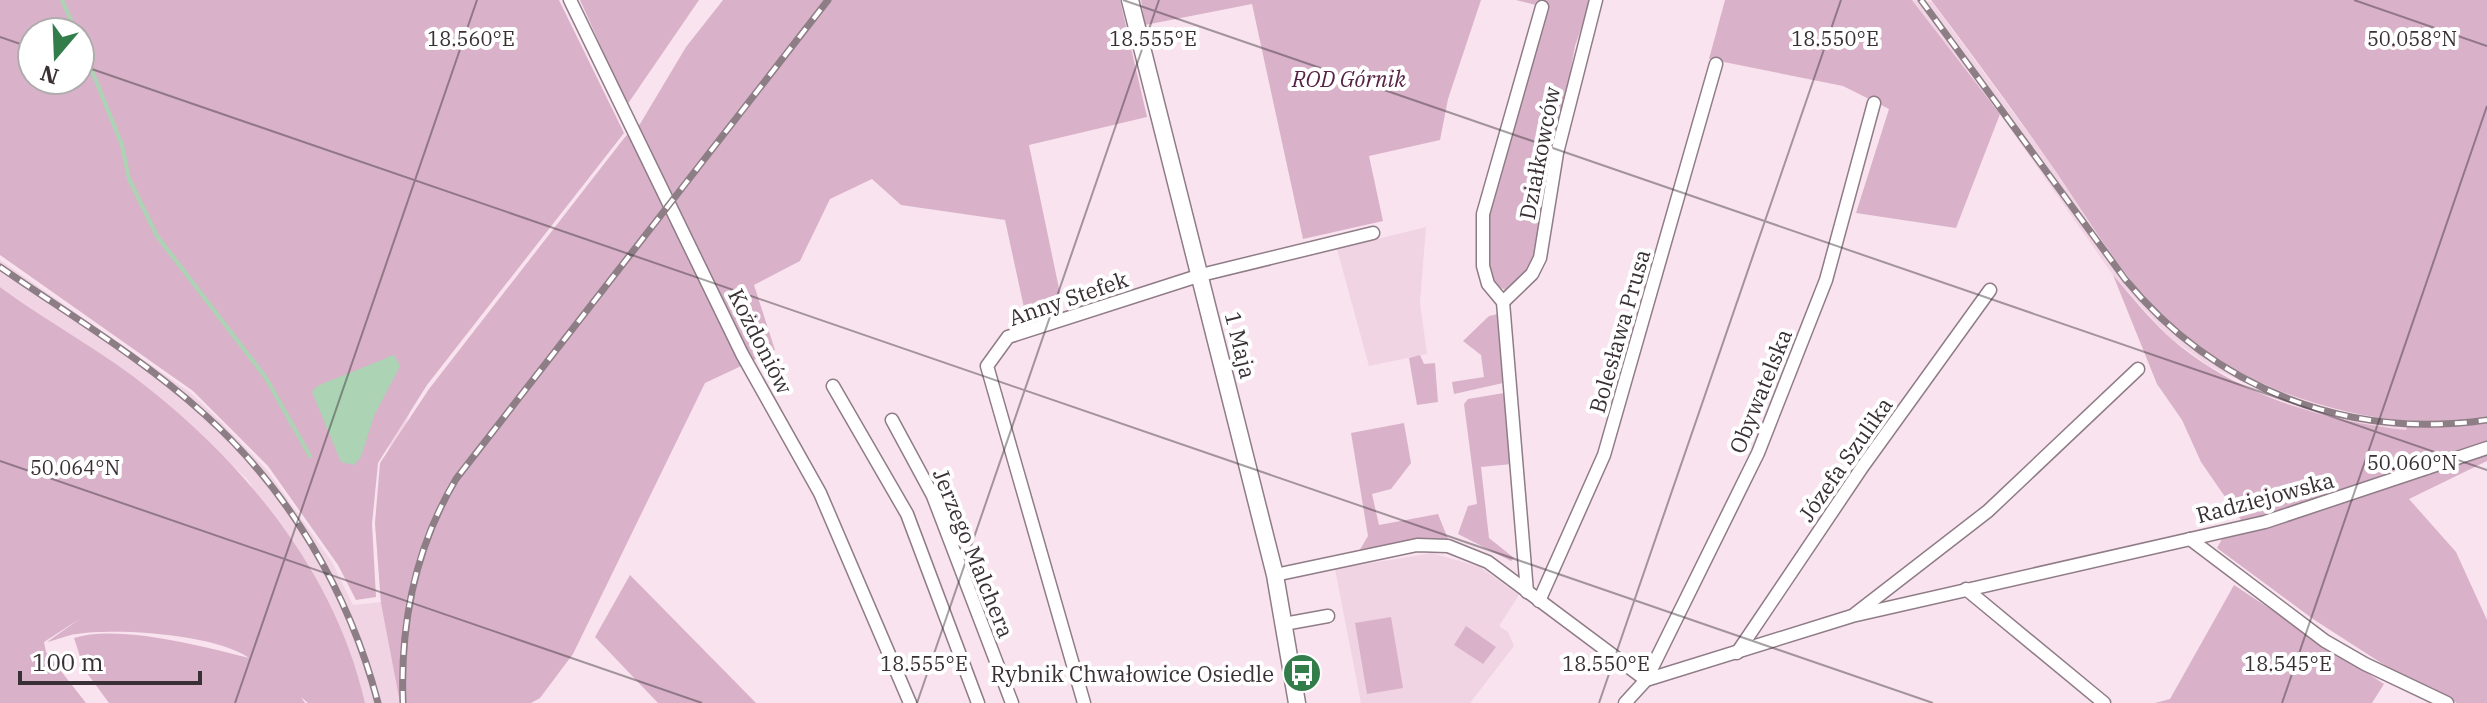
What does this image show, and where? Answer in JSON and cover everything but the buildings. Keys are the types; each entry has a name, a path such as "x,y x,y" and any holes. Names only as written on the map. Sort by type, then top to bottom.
{"main road":[{"name":"1 Maja","path":"1130,0 1275,575 1297,703"}],"street":[{"name":"Kożdoniów","path":"570,0 742,354 820,493 910,703"},
{"name":"Działkowców","path":"1503,302 1532,274 1540,258 1557,153 1596,0"},
{"name":"Działkowców","path":"1527,592 1503,302 1488,284 1483,266 1483,214 1542,7"},
{"name":"Bolesława Prusa","path":"1539,601 1604,455 1716,64"},
{"name":"Obywatelska","path":"1646,680 1758,453 1826,280 1874,103"},
{"name":"Anny Stefek","path":"1084,703 987,366 1008,337 1201,275 1373,233"},
{"name":"Józefa Szulika","path":"1737,653 1863,466 1990,290"},
{"path":"1852,616 1988,511 2138,369"},
{"path":"833,386 907,514 978,703"},
{"name":"Jerzego Malchera","path":"892,420 933,496 1012,703"},
{"name":"Radziejowska","path":"1966,589 2265,522 2487,448"},
{"name":"Radziejowska","path":"2190,539 2336,648 2447,703"},
{"path":"1275,575 1417,545 1448,546 1488,562 1646,680"},
{"path":"1625,703 1646,680 1852,616 1966,589 2104,703"},
{"path":"1284,624 1328,616"}],"shaded area":[{"path":"1912,0 1932,2 2043,153 2197,345 2249,377 2303,401 2360,416 2420,422 2406,430 2348,423 2310,413 2209,366 2168,336 2113,275 2000,114"},
{"path":"1426,227 1420,303 1427,354 1369,366 1337,249"},
{"path":"0,260 191,393 222,423 267,470 332,562 353,605 381,602 375,523 384,465 397,420 445,349 412,406 400,442 407,703 365,703 327,601 247,479 151,390 0,287"},
{"path":"394,355 400,366 374,416 361,457 354,465 341,462 312,392 317,386"},
{"path":"1432,553 1480,567 1519,595 1499,626 1508,632 1514,646 1470,703 1361,703 1335,569"}],"green space":[{"path":"0,0 559,0 624,133 427,385 378,463 372,524 376,597 356,600 338,565 268,466 193,391 0,255"},
{"path":"580,0 699,0 627,105"},
{"path":"723,0 1120,0 1147,117 1029,145 1061,298 1026,317 1005,220 901,205 872,179 830,199 800,261 754,285 775,350 705,383 573,654 540,698 531,703 400,703 381,603 375,523 380,463 429,389 625,137 640,124 686,47"},
{"name":"ROD Górnik","path":"1141,0 1481,0 1448,99 1440,140 1369,156 1383,221 1303,239 1252,4 1145,25"},
{"path":"1516,0 1591,0 1575,46 1536,263 1510,292 1492,279 1487,251 1495,183 1536,5"},
{"path":"1725,0 1912,0 2000,114 1956,228 1856,213 1889,109 1843,86 1709,59"},
{"path":"1931,0 2487,0 2487,461 2409,499 2456,552 2487,620 2487,703 2457,703 2389,668 2313,619 2217,548 2222,539 2245,532 2241,520 2201,462 2182,420 2157,384 2113,275 2167,335 2193,356 2249,388 2279,401 2342,419 2406,430 2409,422 2340,410 2274,388 2243,374 2184,335 2143,295 2117,261 2026,129"},
{"path":"0,287 152,391 188,422 255,491 285,529 333,612 352,656 365,703 308,703 301,697 305,703 109,703 84,669 74,638 93,634 138,635 249,658 213,643 140,633 95,632 47,642 81,618 44,642 46,652 86,703 0,703"},
{"path":"1498,314 1503,383 1454,394 1452,382 1484,377 1481,355 1463,341 1489,316"},
{"path":"1420,355 1424,364 1435,363 1438,402 1417,405 1409,358"},
{"path":"1504,393 1512,464 1481,467 1489,538 1514,558 1511,561 1458,534 1468,506 1477,504 1464,404 1468,399"},
{"path":"1404,423 1411,463 1391,489 1372,494 1379,525 1438,514 1448,539 1416,540 1358,553 1368,536 1351,433"},
{"path":"630,575 756,703 658,703 595,637"},
{"path":"2234,585 2384,684 2372,703 2155,703 2170,699"},
{"path":"1391,617 1403,688 1367,694 1355,623"},
{"path":"1466,626 1496,647 1483,664 1454,645"}],"waterway":[{"path":"62,0 69,16"},
{"path":"96,81 122,145 129,179 157,236 266,378 310,456"}],"railway":[{"path":"403,703 404,644 413,587 430,532 456,479 828,0"},
{"path":"1921,0 2125,279 2161,317 2200,350 2242,377 2287,398 2335,413 2384,422 2435,424 2487,420"},
{"path":"0,267 130,355 180,394 235,444 263,476 312,545 333,583 351,622 378,703"}],"place":[{"name":"Rybnik Chwałowice Osiedle","path":"1302,673"}]}
